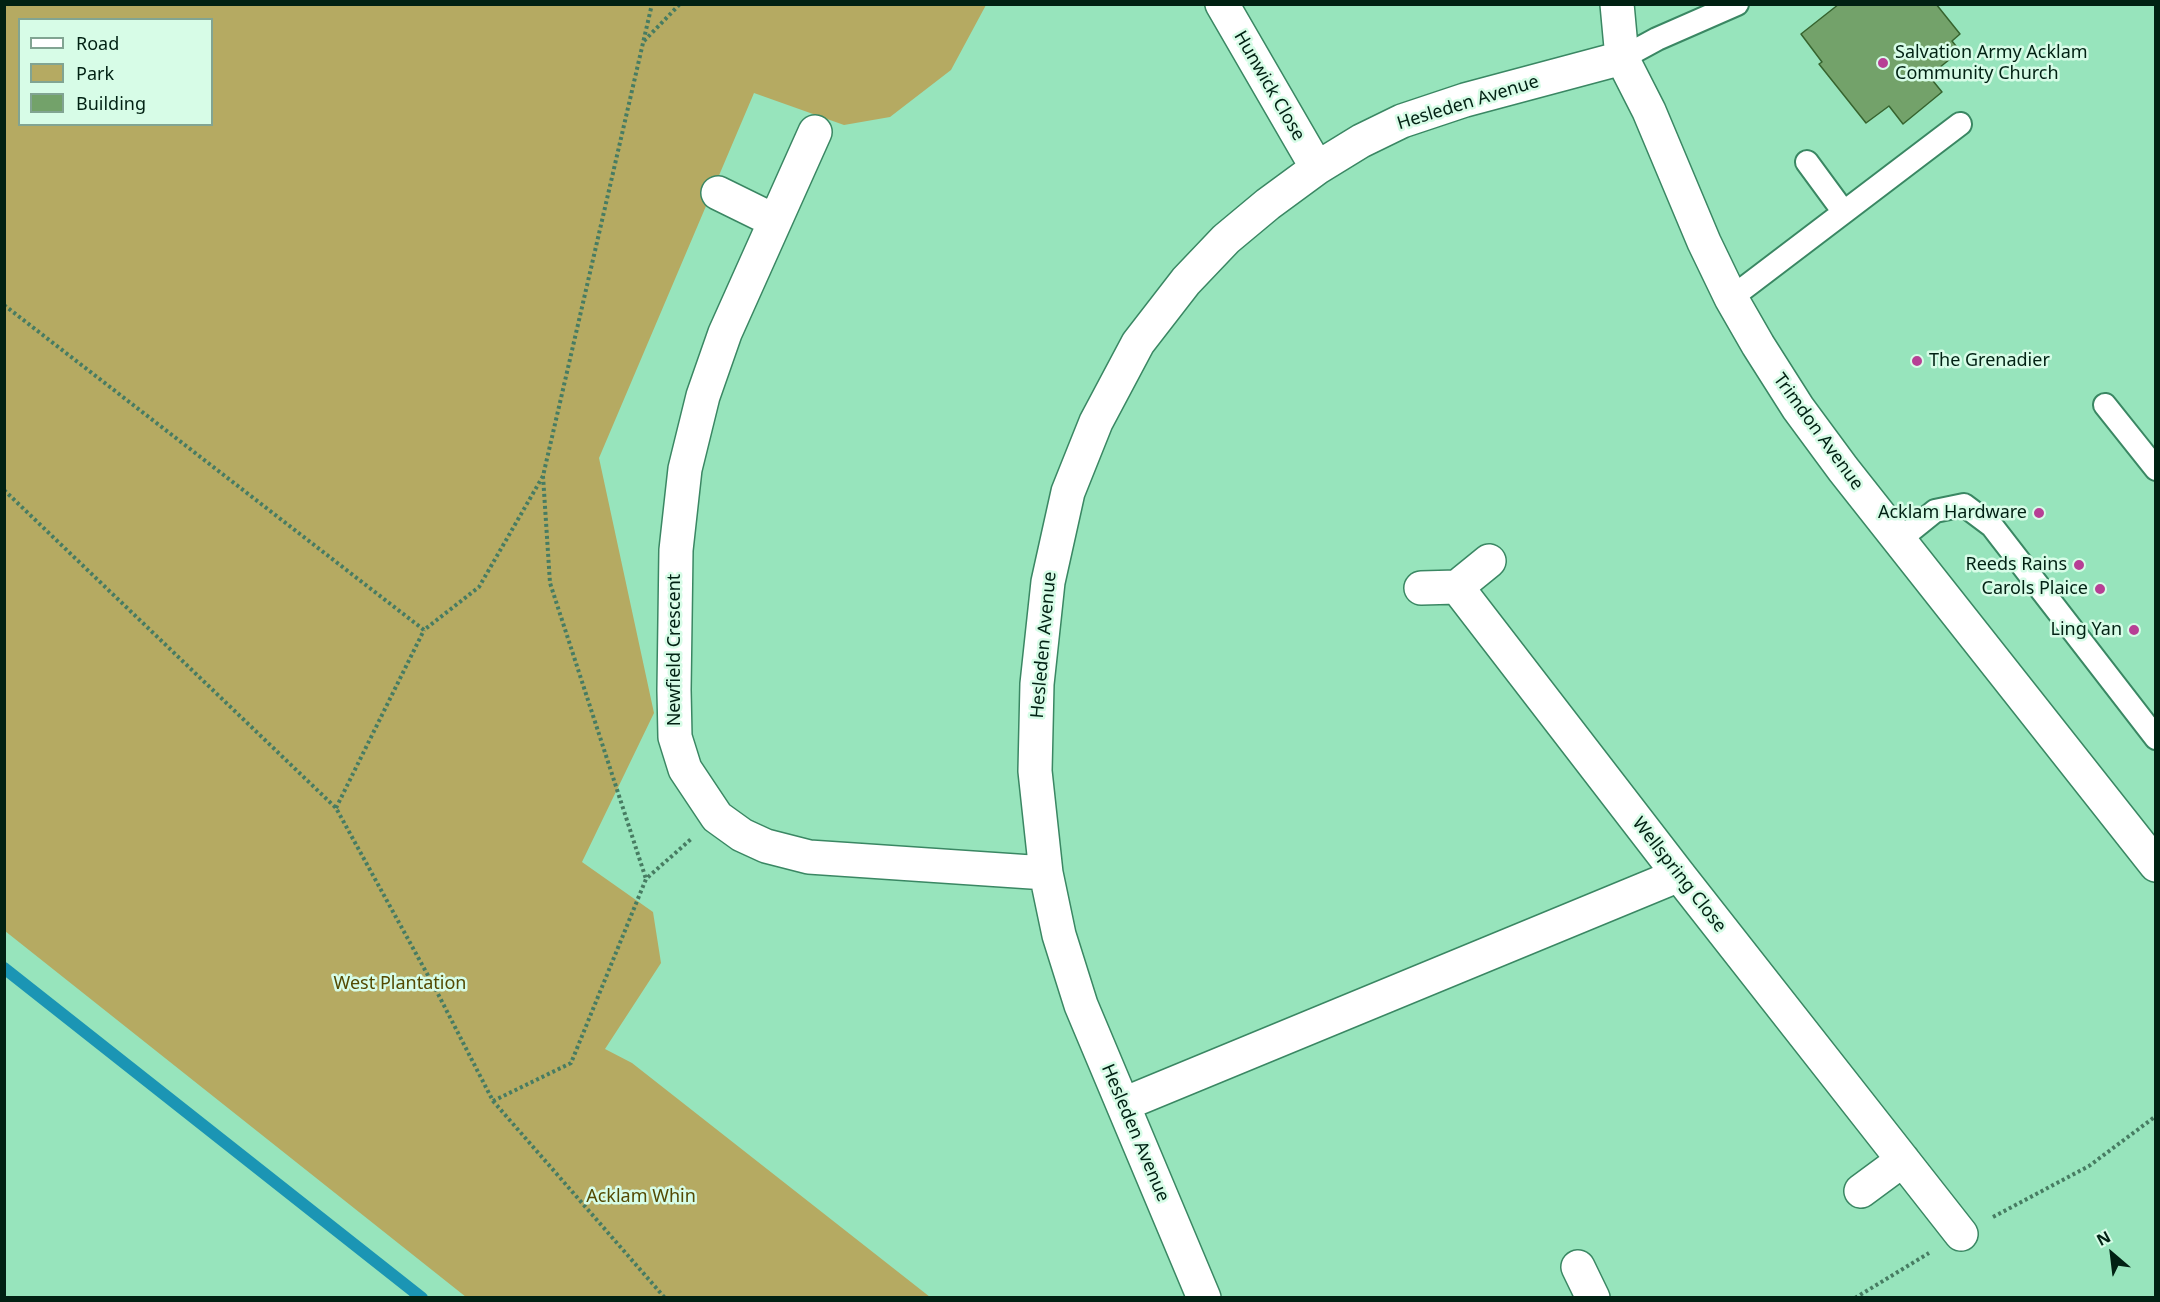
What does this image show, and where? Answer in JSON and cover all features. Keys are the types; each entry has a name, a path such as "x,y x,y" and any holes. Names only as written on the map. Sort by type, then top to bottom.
{"street":[{"name":"Hunwick Close","path":"1222,4 1317,168"},
{"name":"Trimdon Avenue","path":"1617,4 1622,58 1649,111 1680,189 1731,298 1798,408 1899,540 2156,865"},
{"name":"Hesleden Avenue","path":"1204,1298 1081,1005 1059,935 1046,873 1035,771 1037,684 1047,582 1068,492 1096,422 1138,343 1186,281 1226,239 1268,204 1317,168 1361,141 1402,121 1465,100 1622,58"},
{"name":"Newfield Crescent","path":"815,132 725,333 703,396 685,469 676,550 675,737 685,769 717,817 742,835 766,846 809,857 1046,873"},
{"path":"718,194 775,221"},
{"path":"1421,588 1457,587 1489,561"},
{"name":"Wellspring Close","path":"1457,587 1960,1234"},
{"path":"1124,1104 1679,875"},
{"path":"1861,1191 1903,1160"},
{"path":"1578,1267 1593,1298"}],"lane":[{"path":"1622,58 1657,39 1737,4"},
{"path":"1731,298 1960,124"},
{"path":"1807,162 1843,211"},
{"path":"2105,405 2156,469"},
{"path":"1899,540 1935,511 1964,505 1983,519 1992,526 2156,738"}],"path":[{"path":"646,879 550,583 543,476 652,4"},
{"path":"644,41 680,4"},
{"path":"4,305 424,630"},
{"path":"336,808 424,630 479,587 543,476"},
{"path":"4,490 336,808 436,990 493,1101 666,1298"},
{"path":"493,1101 572,1063 646,879 717,817"},
{"path":"1855,1298 1960,1234 2089,1166 2156,1116"}],"green space":[{"path":"4,5 986,5 951,70 890,117 844,125 754,93 599,458 654,713 582,862 653,912 661,963 605,1049 632,1063 930,1297 466,1297 5,931"}],"building":[{"name":"Salvation Army Acklam Community Church","path":"1839,4 1936,4 1960,34 1952,41 1960,51 1929,76 1942,92 1903,124 1889,106 1866,123 1819,64 1822,62 1801,34"}],"waterway":[{"path":"4,968 422,1298"}],"place":[{"name":"Salvation Army Acklam Community Church","path":"1883,63"},
{"name":"The Grenadier","path":"1917,361"},
{"name":"Acklam Hardware","path":"2039,513"},
{"name":"Reeds Rains","path":"2079,565"},
{"name":"Carols Plaice","path":"2100,589"},
{"name":"Ling Yan","path":"2134,630"}],"park label":[{"name":"West Plantation","path":"400,984"},
{"name":"Acklam Whin","path":"641,1197"}]}
